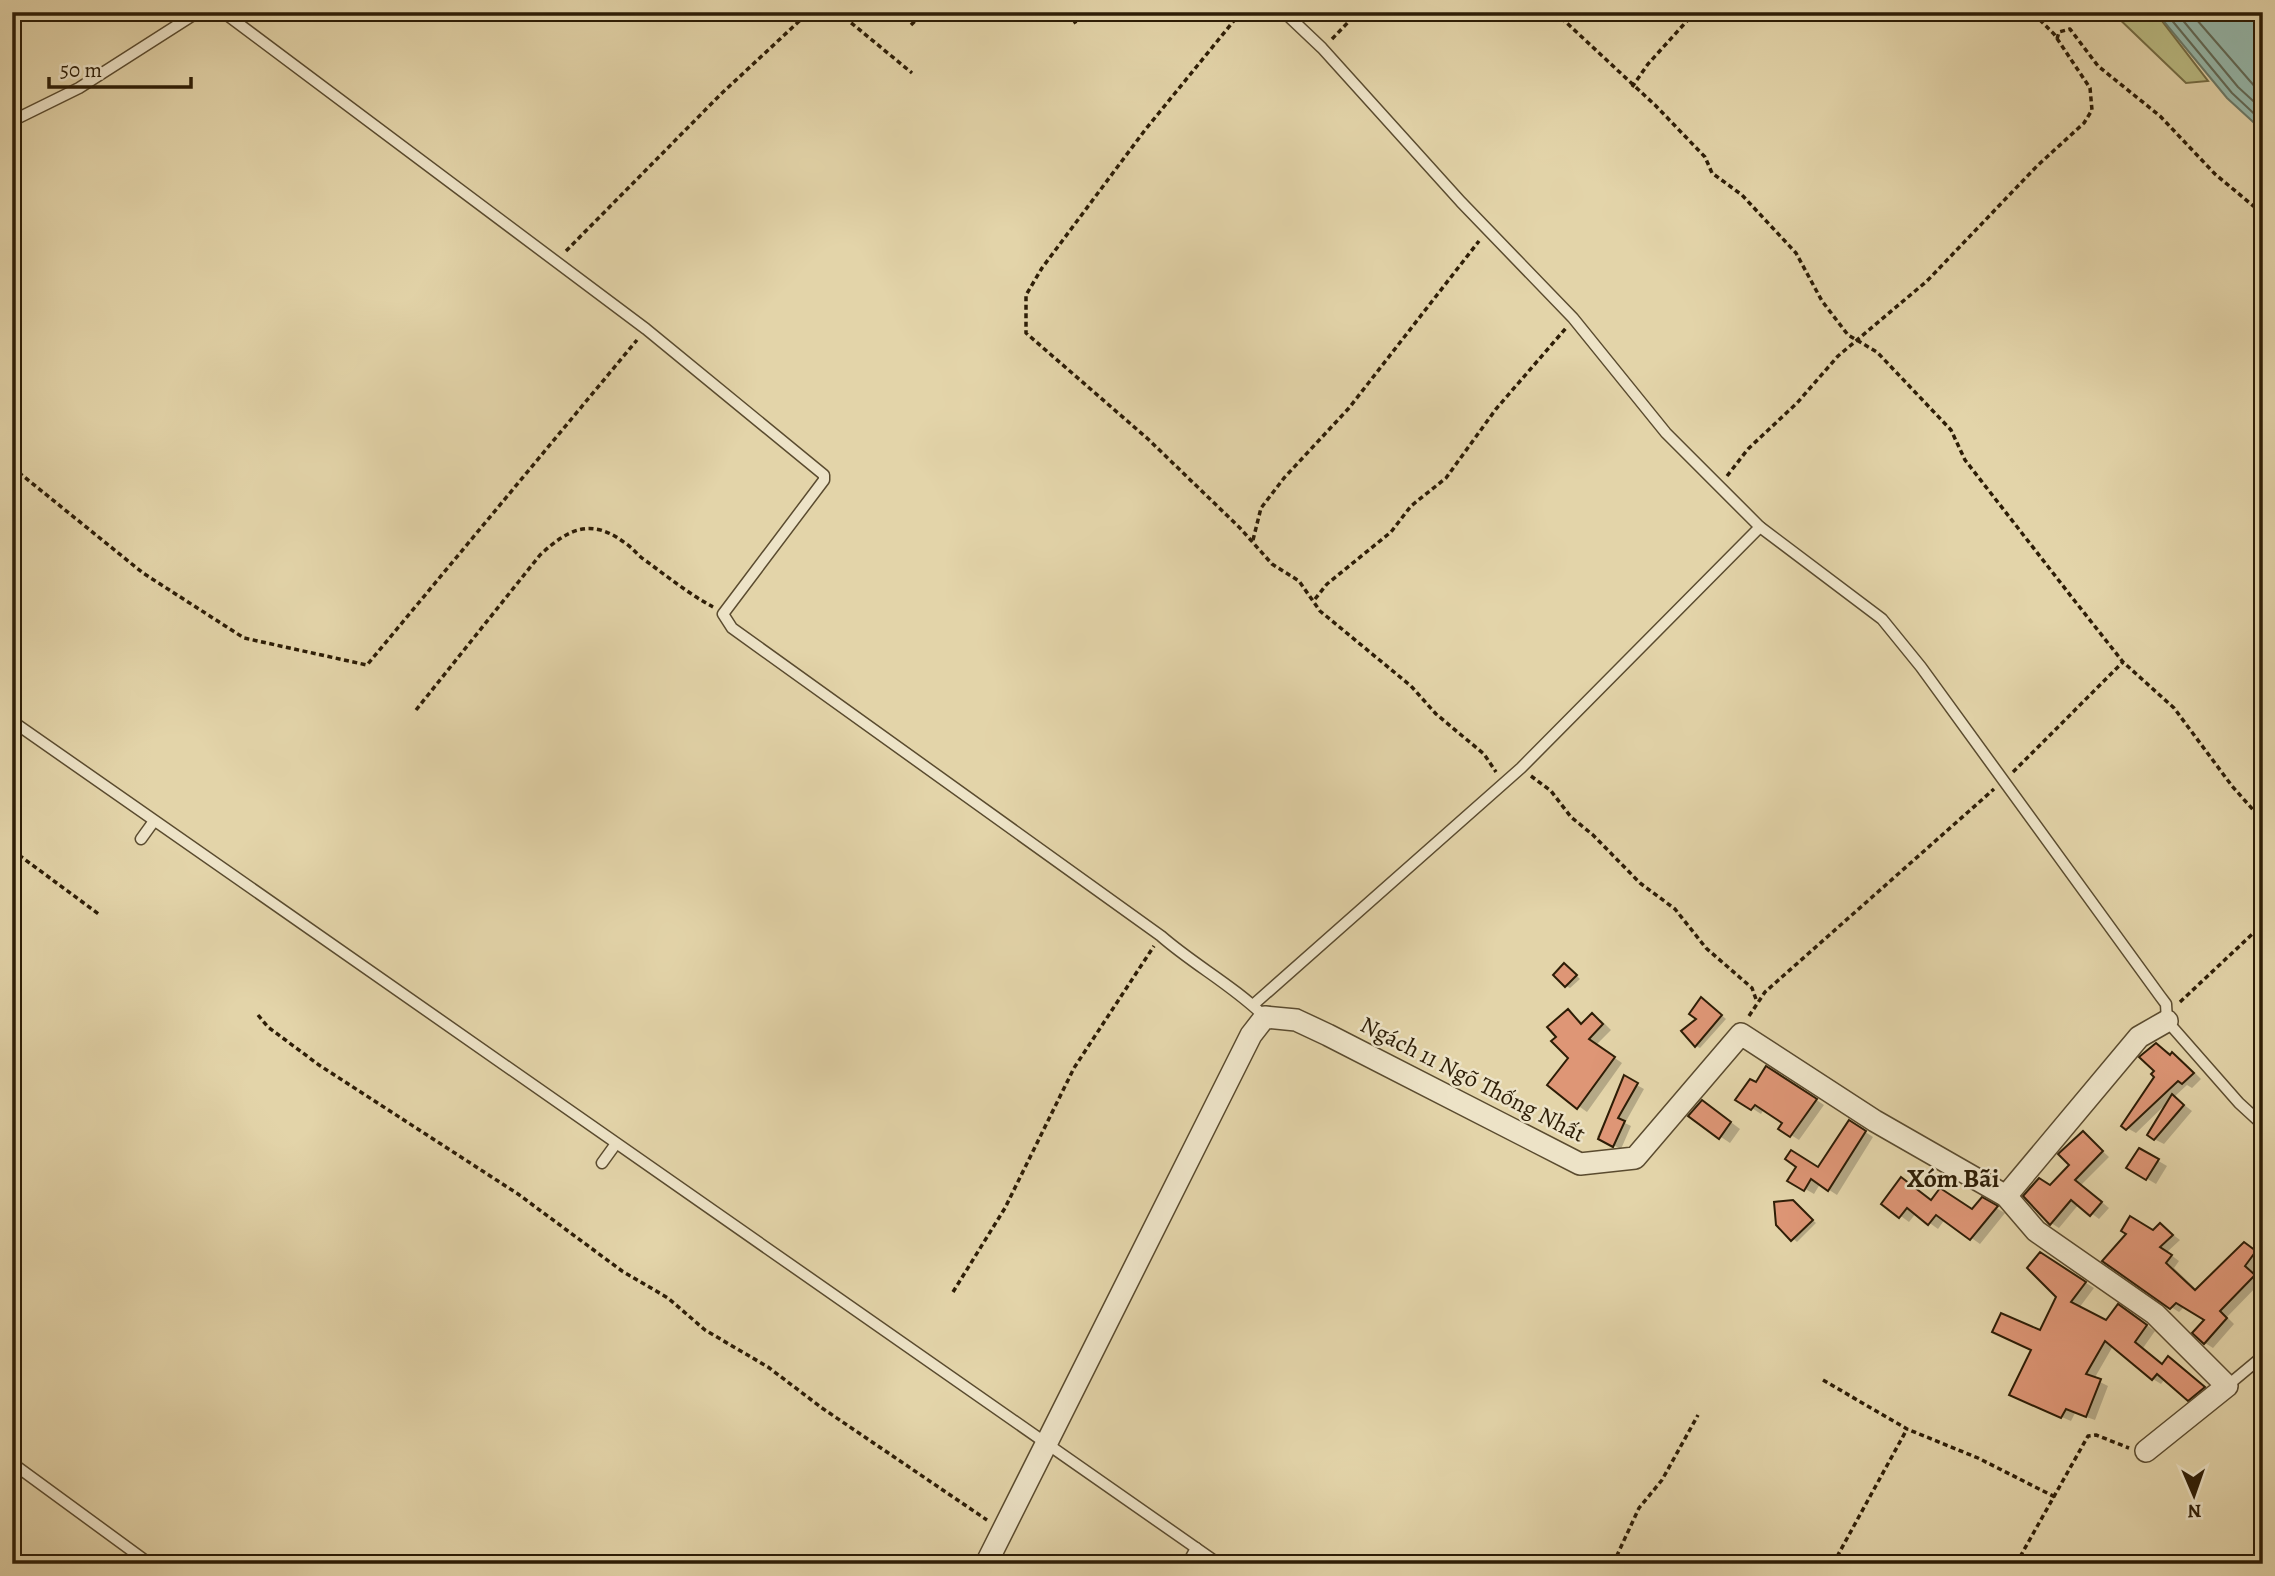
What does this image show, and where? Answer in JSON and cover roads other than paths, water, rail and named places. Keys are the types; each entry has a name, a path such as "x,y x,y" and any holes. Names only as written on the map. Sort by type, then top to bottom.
{"street":[{"path":"986,1564 1251,1035 1259,1011"},
{"name":"Ngách 11 Ngõ Thống Nhất","path":"1259,1011 1296,1020 1328,1035 1580,1164 1635,1158 1741,1034 1875,1121 2006,1196"},
{"path":"2146,1451 2227,1386 2155,1314 2036,1231 2006,1196 2139,1037 2167,1021"}],"lane":[{"path":"12,121 79,88 198,12"},
{"path":"223,12 427,163 555,264 646,329 825,477 800,516 723,614 732,628 1161,936 1190,961 1259,1011 1521,768 1760,527"},
{"path":"1284,12 1322,48 1461,202 1573,318 1666,433 1760,527 1882,619 2166,1004 2167,1021 2239,1103 2263,1125"},
{"path":"12,722 1219,1564"},
{"path":"141,839 154,821"},
{"path":"602,1163 615,1145"},
{"path":"2227,1386 2263,1356"},
{"path":"12,1462 150,1564"},
{"path":"1188,1563 1196,1548"}],"water":[{"path":"2156,12 2263,12 2263,131 2227,98"}],"district":[{"name":"Xóm Bãi","path":"1953,1178"}]}
